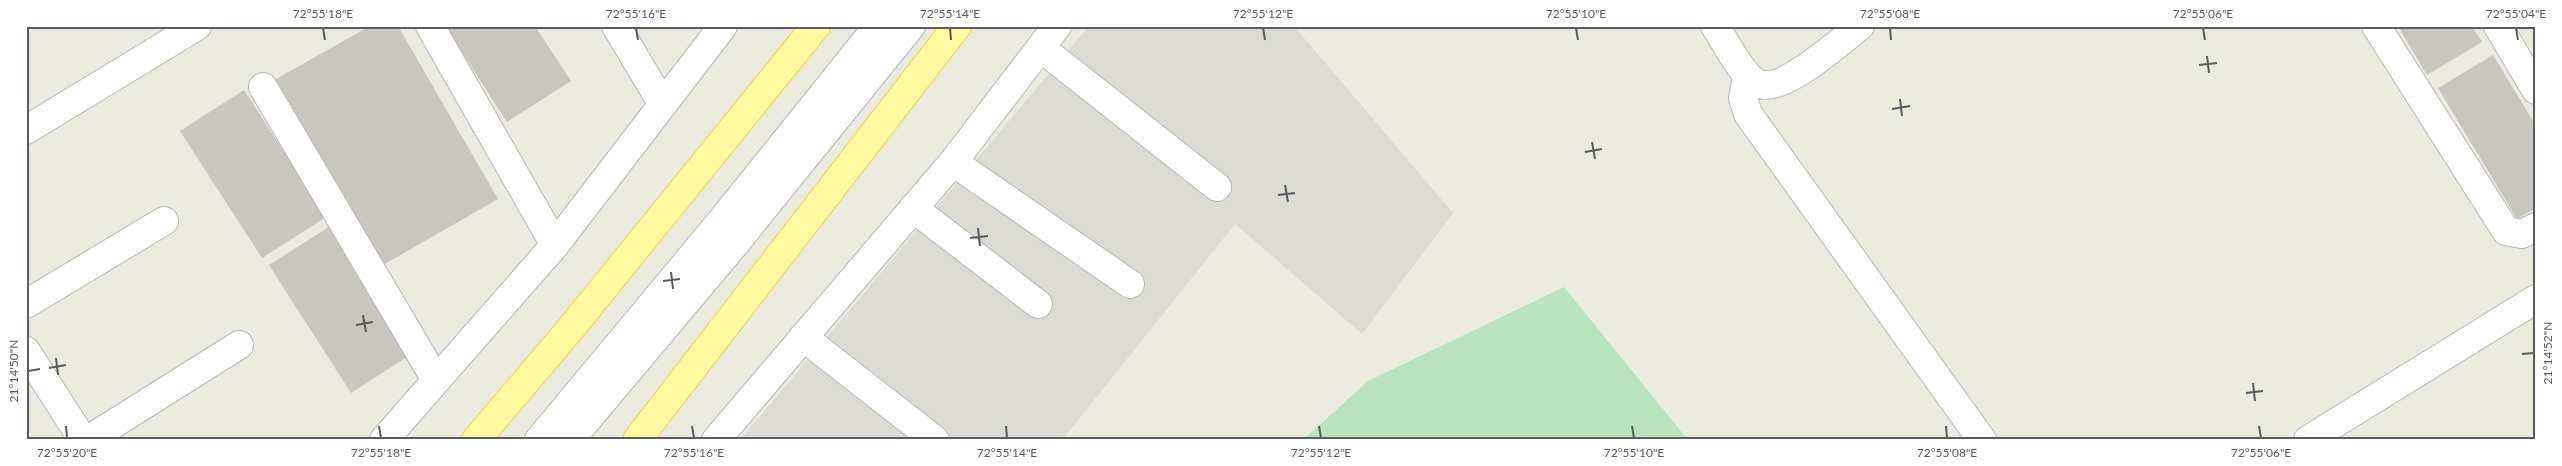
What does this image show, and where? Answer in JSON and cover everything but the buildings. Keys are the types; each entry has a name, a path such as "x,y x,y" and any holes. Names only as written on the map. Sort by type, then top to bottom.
{"main road":[{"path":"476,440 572,327 816,26"},
{"path":"637,440 957,26"}],"street":[{"path":"26,130 197,26"},
{"path":"430,26 555,245"},
{"path":"616,26 662,103"},
{"path":"384,440 555,245 722,26"},
{"path":"539,440 722,220 878,26"},
{"path":"570,440 734,246 911,26"},
{"path":"716,440 953,162 1057,26"},
{"path":"1715,26 1747,75 1759,84 1772,85 1787,80 1860,26"},
{"path":"2376,26 2506,231 2522,234 2536,227"},
{"path":"2498,26 2534,84"},
{"path":"1041,48 1217,187"},
{"path":"1747,75 1743,98 1748,114 1982,440"},
{"path":"263,87 436,380"},
{"path":"953,162 1130,284"},
{"path":"913,208 1038,304"},
{"path":"26,304 164,221"},
{"path":"2308,440 2536,300"},
{"path":"803,337 935,440"},
{"path":"88,440 239,345"},
{"path":"26,351 84,440"}],"shaded area":[{"path":"1089,26 1294,26 1453,213 1362,334 1235,224 1062,440 740,440"}],"green space":[{"path":"1564,287 1688,440 1303,440 1368,381"}]}
